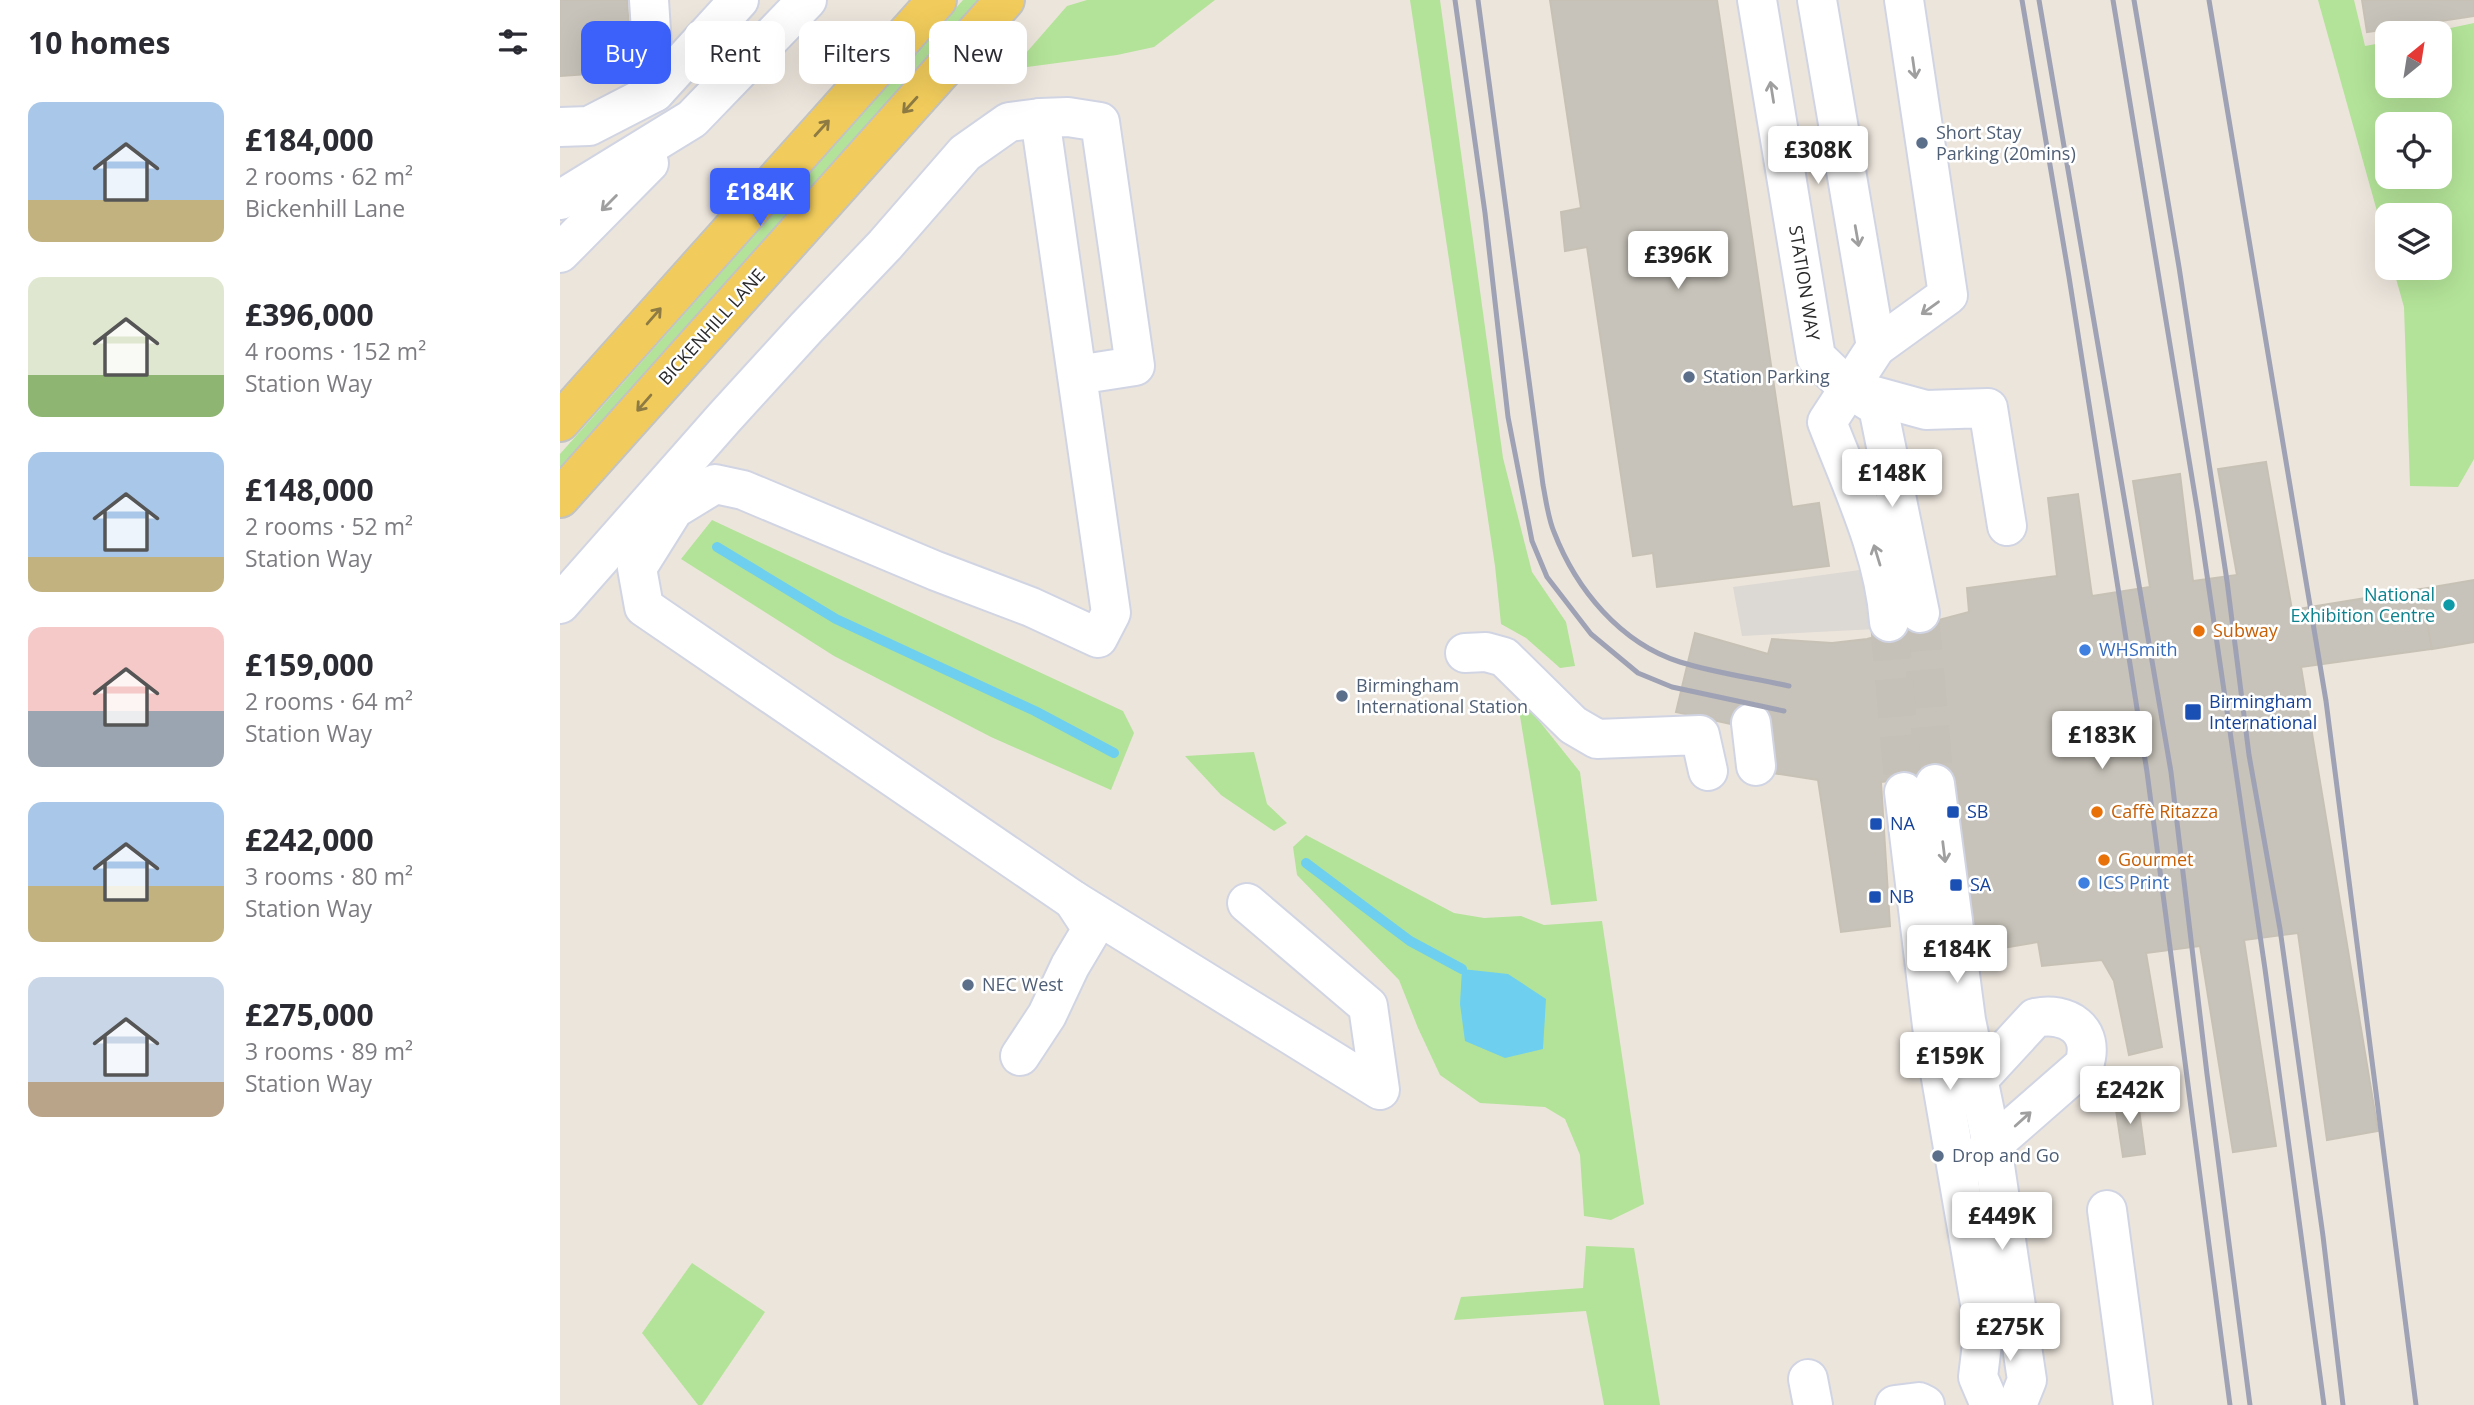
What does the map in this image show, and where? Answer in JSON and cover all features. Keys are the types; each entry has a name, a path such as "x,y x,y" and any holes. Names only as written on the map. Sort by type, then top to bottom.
{"main road":[{"path":"560,422 937,0"},
{"name":"BICKENHILL LANE","path":"560,498 1004,0"}],"street":[{"path":"649,0 655,92"},
{"path":"560,127 589,127 655,92 739,0"},
{"path":"560,253 807,0"},
{"name":"STATION WAY","path":"1757,0 1816,357 1848,388 1878,407 1905,618"},
{"path":"1817,0 1876,347"},
{"path":"1904,0 1948,295 1876,347 1848,388 1926,410 1988,408 2007,526"},
{"path":"560,604 724,418 885,245 965,153 1009,122 1040,117 1068,117 1100,122 1135,366 1077,375"},
{"path":"1040,117 1111,613 1098,638 1031,607 743,490 715,484 674,509 637,568 644,607 1073,900 1380,1090 1368,1006 1247,903"},
{"path":"560,200 692,119"},
{"path":"1465,653 1486,652 1504,657 1573,724 1597,738 1700,735 1708,771"},
{"path":"1751,723 1756,766"},
{"path":"1990,1405 1978,1377 1984,1327 1932,1026 1920,788 1966,1020 1992,1088 1992,1146 2027,1380 2017,1405"},
{"path":"1020,1056 1047,1015 1070,966 1092,929 1073,900"},
{"path":"1951,1129 1992,1088 2035,1018 2059,1016 2083,1033 2088,1043 2084,1065 1981,1155 1961,1187"},
{"path":"2107,1210 2133,1405"},
{"path":"1895,1405 1919,1402 1925,1405"}],"green space":[{"path":"963,0 986,0 967,21 944,21"},
{"path":"1087,0 1215,0 1154,47 1117,55 1027,67 1027,52 1067,6"},
{"path":"1410,0 1440,0 1503,458 1532,572 1566,622 1575,666 1560,668 1526,638 1501,624 1495,566"},
{"path":"2318,0 2354,0 2365,46 2375,44 2375,98 2452,98 2452,28 2474,23 2474,459 2458,487 2410,486 2404,307 2396,280 2452,280 2452,203 2375,204"},
{"path":"929,38 929,63 915,79 915,54"},
{"path":"888,84 910,84 560,473 560,454"},
{"path":"712,520 1123,711 1134,733 1111,790 991,737 834,656 681,559"},
{"path":"1516,692 1580,772 1597,901 1551,905"},
{"path":"1254,752 1267,804 1287,823 1274,831 1221,795 1185,756"},
{"path":"1306,835 1454,913 1484,918 1521,916 1544,925 1602,921 1644,1204 1611,1220 1584,1216 1580,1155 1565,1119 1545,1107 1480,1103 1440,1075 1399,980 1297,875 1293,847"},
{"path":"1586,1246 1634,1248 1660,1405 1604,1405 1586,1311 1454,1320 1461,1297 1583,1288"},
{"path":"692,1263 765,1312 702,1405 698,1405 642,1333"}],"shaded area":[{"path":"1860,570 1876,629 1742,636 1733,587"}],"water":[{"path":"1462,969 1508,974 1546,999 1543,1049 1505,1058 1465,1041 1460,1004"}],"building":[{"path":"560,0 627,0 628,21 581,21 581,75 560,76"},
{"name":"Station Parking","path":"1550,0 1717,0 1792,507 1819,503 1829,566 1657,587 1653,553 1633,556 1587,247 1565,251 1561,212 1581,208"},
{"path":"2362,0 2474,0 2474,16 2441,21 2375,21 2375,31 2367,32"},
{"name":"Birmingham International","path":"2266,462 2292,610 2421,589 2432,649 2301,667 2378,1131 2327,1140 2298,933 2244,940 2276,1146 2233,1152 2200,946 2146,953 2162,1047 2129,1055 2114,981 2102,960 2042,966 2038,942 1973,953 1945,775 1881,782 1890,926 1841,932 1818,780 1740,768 1749,728 1676,712 1695,633 1768,654 1772,639 1832,643 1867,639 1969,612 1967,588 2057,576 2048,498 2078,494 2092,596 2150,587 2133,481 2180,474 2193,581 2237,575 2218,469"},
{"name":"National Exhibition Centre","path":"2474,580 2474,642 2432,649 2421,589"},
{"path":"2137,1095 2145,1154 2123,1157 2114,1097"}],"waterway":[{"path":"717,547 836,619 1035,711 1114,753"},
{"path":"1306,863 1410,941 1462,969"}],"tunnel":[{"path":"1920,613 1935,784"},
{"path":"1889,622 1904,792"}],"railway":[{"path":"1455,0 1485,213 1508,417 1532,541 1547,577 1591,634 1638,673 1672,687 1784,711"},
{"path":"1478,0 1543,485 1550,521 1563,553 1588,593 1603,611 1638,642 1680,662 1789,686"},
{"path":"2022,0 2069,277 2147,772 2230,1405"},
{"path":"2039,0 2171,772 2250,1405"},
{"path":"2113,0 2198,514 2265,969 2324,1405"},
{"path":"2134,0 2179,267 2227,581 2249,755 2280,929 2323,1236 2343,1405"},
{"path":"2209,0 2326,701 2416,1405"}],"place":[{"name":"Short Stay Parking (20mins)","path":"1922,143"},
{"name":"Station Parking","path":"1689,377"},
{"name":"National Exhibition Centre","path":"2449,605"},
{"name":"Subway","path":"2199,631"},
{"name":"WHSmith","path":"2085,650"},
{"name":"Birmingham International Station","path":"1342,696"},
{"name":"Birmingham International","path":"2193,712"},
{"name":"SB","path":"1953,812"},
{"name":"Caffè Ritazza","path":"2097,812"},
{"name":"NA","path":"1876,824"},
{"name":"Gourmet","path":"2104,860"},
{"name":"ICS Print","path":"2084,883"},
{"name":"SA","path":"1956,885"},
{"name":"NB","path":"1875,897"},
{"name":"NEC West","path":"968,985"},
{"name":"Drop and Go","path":"1938,1156"}]}
